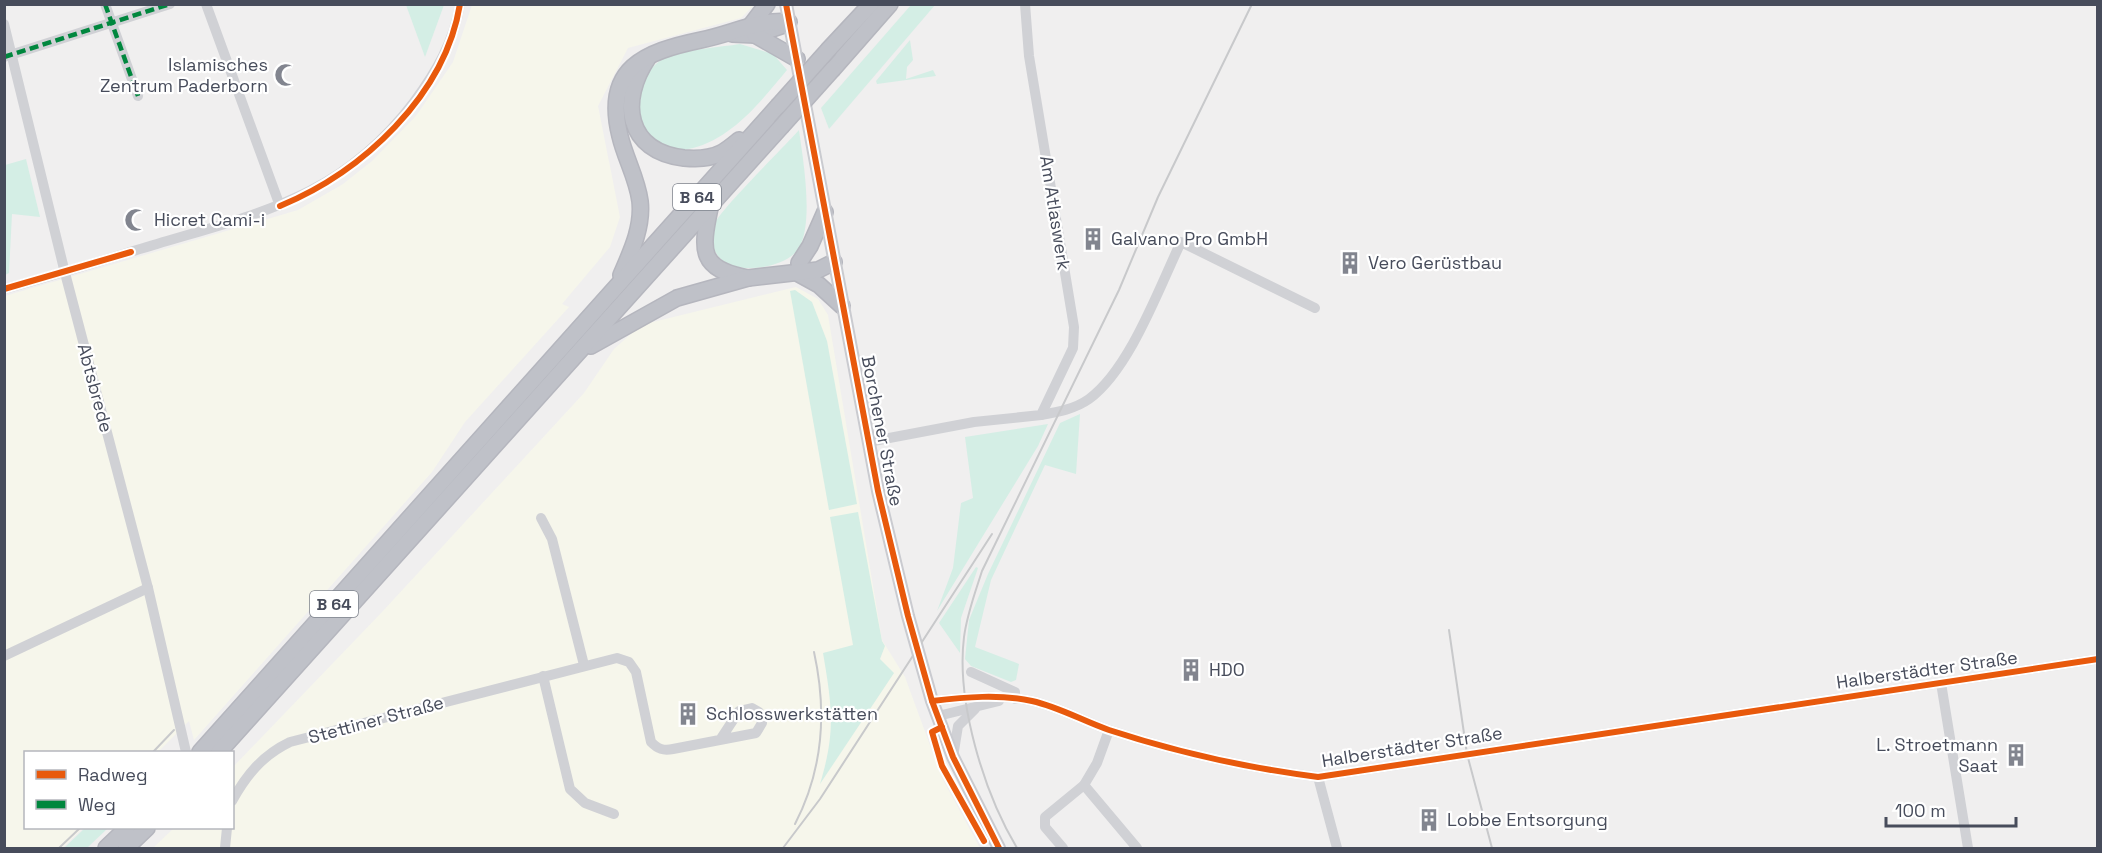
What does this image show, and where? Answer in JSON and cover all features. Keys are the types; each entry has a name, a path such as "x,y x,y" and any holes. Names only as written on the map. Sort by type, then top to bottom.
{"highway":[{"path":"753,30 766,4"},
{"name":"B 64","path":"202,751 871,4"},
{"name":"B 64","path":"221,751 890,4"},
{"path":"616,288 639,230 640,203 620,137 616,96 629,68 650,55 672,46 753,30 769,21 789,22"},
{"path":"753,30 797,59"},
{"path":"650,55 634,82 630,99 631,115 643,138 664,154 694,159 721,153 778,106"},
{"path":"711,205 703,245 706,256 721,271 748,278"},
{"path":"799,268 825,212"},
{"path":"575,356 625,325 677,298 748,278 799,268 823,259 834,262"},
{"path":"799,268 842,306"},
{"path":"106,849 126,829"},
{"path":"126,849 146,829"}],"main road":[{"name":"Borchener Straße","path":"786,4 868,442 902,593 932,701 953,757 999,849"}],"street":[{"path":"105,4 138,96"},
{"path":"8,56 112,25 170,4"},
{"path":"206,4 280,206"},
{"path":"4,289 65,273 280,206 336,178 368,154 390,132 440,63 451,41 460,4"},
{"name":"Am Atlaswerk","path":"1025,4 1029,56 1075,338 1073,348 1041,415"},
{"name":"Abtsbrede","path":"4,24 8,56 148,588 186,751"},
{"path":"868,442 974,422 1041,415 1076,406 1106,384 1121,364 1181,242 1315,308"},
{"path":"541,518 552,539 585,665"},
{"path":"4,656 148,588"},
{"name":"Stettiner Straße","path":"234,798 249,773 262,759 290,742 618,658 629,662 636,672 651,742 657,748 665,751 720,740"},
{"name":"Halberstädter Straße","path":"932,701 964,697 1011,699 1040,704 1109,730 1222,760 1318,777 1761,716 1941,683 2097,658"},
{"name":"Halberstädter Straße","path":"971,672 1015,692 1011,699"},
{"path":"543,676 570,789 585,803 614,814"},
{"name":"Halberstädter Straße","path":"1941,683 1968,849"},
{"path":"938,716 1011,699"},
{"path":"953,757 958,726 975,709"},
{"path":"1063,849 1045,827 1045,817 1084,785 1097,763 1109,730"},
{"path":"1318,777 1337,849"},
{"path":"1084,785 1137,849"},
{"path":"225,849 227,829"}],"shaded area":[{"path":"472,5 754,5 741,18 628,48 598,106 620,217 610,247 562,304 569,307 465,422 432,472 194,740 189,721 159,751 24,751 24,829 82,829 62,848 5,848 5,296 298,210 343,184 372,161 416,116 453,62"},
{"path":"796,287 818,299 828,315 882,640 905,677 942,778 980,848 153,848 173,829 234,829 234,766 383,611 584,393 614,349 641,325"}],"green space":[{"path":"406,5 444,5 425,57"},
{"path":"911,5 935,5 829,129 821,108"},
{"path":"910,40 913,60 907,67 906,79 933,70 936,76 877,84 876,81"},
{"path":"740,44 773,54 787,70 746,116 721,136 693,148 674,149 659,144 647,134 640,120 638,104 640,87 649,72 663,59 670,56"},
{"path":"799,130 807,207 806,223 799,248 791,256 778,263 762,267 746,268 731,265 719,257 713,244 714,225 739,194"},
{"path":"26,159 40,217 12,214 9,273 5,275 5,165"},
{"path":"795,290 812,302 827,341 857,504 829,510 790,291"},
{"path":"1080,414 1076,474 1045,465 991,580 975,647 1019,664 1016,680 1011,682 971,666 965,659 969,620 988,574 1060,423"},
{"path":"1048,424 1038,446 937,611 953,568 961,503 973,498 965,437"},
{"path":"858,512 882,641 885,646 880,659 894,673 820,784 828,749 831,718 823,653 853,645 830,517"},
{"path":"976,567 978,568 961,618 960,653 939,623"},
{"path":"84,829 107,829 87,848 64,848"}],"railway":[{"path":"1017,848 1005,826 984,774 969,718 964,690 963,662 964,637 969,612 982,571 1119,290 1158,197 1252,4"},
{"path":"783,848 820,799 992,534"},
{"path":"1449,630 1467,754 1492,848"},
{"path":"795,824 812,783 820,740 820,696 814,652"},
{"path":"154,751 174,730"},
{"path":"59,848 79,829"}],"marked path":[{"path":"105,4 138,96"},
{"path":"4,57 170,4"}],"cycle path":[{"path":"280,206 341,173 395,127 418,99 437,70 451,38 460,4"},
{"path":"786,4 878,491 908,616 932,701 953,757 999,848"},
{"path":"4,289 131,252"},
{"path":"932,701 970,697 1032,701 1109,730 1186,752 1265,769 1318,777 2098,659"},
{"path":"942,727 932,732 942,766 984,841"}],"place":[{"name":"Islamisches Zentrum Paderborn","path":"286,75"},
{"name":"Hicret Cami-i","path":"136,220"},
{"name":"Galvano Pro GmbH","path":"1093,239"},
{"name":"Vero Gerüstbau","path":"1350,263"},
{"name":"HDO","path":"1191,670"},
{"name":"Schlosswerkstätten","path":"688,714"},
{"name":"L. Stroetmann Saat","path":"2016,755"},
{"name":"Lobbe Entsorgung","path":"1429,820"}]}
